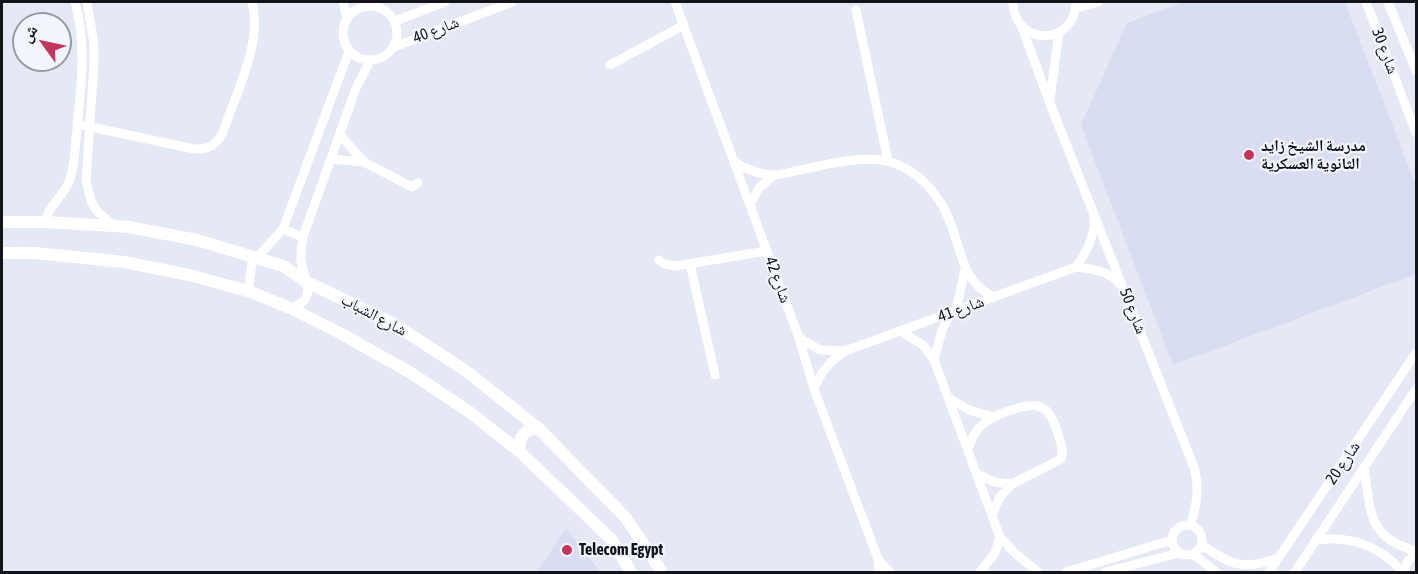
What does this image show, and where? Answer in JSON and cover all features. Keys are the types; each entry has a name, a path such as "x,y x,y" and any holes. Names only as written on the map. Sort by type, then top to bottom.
{"street":[{"path":"46,222 48,213 63,195 70,182 83,66 80,26 75,2"},
{"path":"87,2 94,44 87,191 97,211 114,226"},
{"path":"77,124 194,149 202,149 215,144 223,132 254,43 256,21 252,2"},
{"path":"343,2 347,18"},
{"name":"شارع 40","path":"395,21 445,2"},
{"name":"شارع 40","path":"394,46 512,2"},
{"name":"شارع 42","path":"675,2 799,338 814,389 878,559 879,573"},
{"name":"شارع 50","path":"1013,2 1015,15 1022,27 1195,470 1197,504 1190,525"},
{"path":"1022,27 1036,35 1044,36 1059,32 1071,22 1076,5 1099,2"},
{"name":"شارع 30","path":"1366,2 1416,134"},
{"name":"شارع 30","path":"1388,2 1416,71"},
{"path":"365,4 383,9 395,21 398,34 394,46 381,59 370,61 358,58 349,51 342,35 347,18 365,4"},
{"path":"856,10 888,161"},
{"path":"610,66 684,26"},
{"path":"1049,101 1059,32"},
{"path":"248,291 250,270 256,257 283,229 349,51"},
{"path":"290,308 297,306 306,296 307,282 301,260 303,237 356,88 370,61"},
{"path":"340,135 364,162 412,187 418,183"},
{"path":"734,162 752,171 774,175 878,158 912,172 935,195 951,225 965,269 977,286 994,297"},
{"path":"331,159 364,162"},
{"path":"750,205 759,188 774,175"},
{"path":"1094,214 1095,228 1076,267 1105,273 1117,280 1125,291"},
{"name":"شارع الشباب","path":"2,222 114,226 175,235 284,266 307,282 394,324 466,371 538,428 626,518 662,573"},
{"path":"283,229 303,237"},
{"path":"659,260 676,266 767,251"},
{"name":"شارع الشباب","path":"2,253 35,253 124,262 189,275 248,291 290,308 411,373 471,413 520,452 612,540 631,573"},
{"path":"690,264 715,375"},
{"name":"شارع 41","path":"814,389 822,371 845,351 1076,267"},
{"path":"934,360 942,330 954,312 965,269"},
{"path":"900,331 923,345 934,360 1000,537 1038,573"},
{"name":"شارع 41","path":"799,338 820,350 845,351"},
{"name":"شارع 20","path":"1269,573 1416,353"},
{"name":"شارع 20","path":"1295,573 1416,389"},
{"path":"948,397 969,410 993,417"},
{"path":"968,449 977,430 993,417 1032,405 1039,406 1050,414 1063,451 1057,462 1012,484 1000,497 992,514"},
{"path":"520,452 522,435 532,428 538,428"},
{"path":"1316,540 1345,539 1358,542 1384,554 1404,573 1408,561 1416,552 1393,543 1377,527 1372,517 1365,467"},
{"path":"977,474 994,482 1012,484"},
{"path":"1179,553 1174,548 1172,540 1177,529 1190,525 1200,532 1202,545 1227,561 1237,564 1258,564 1278,558"},
{"path":"980,573 991,561 1000,537"},
{"path":"1066,573 1172,540"},
{"path":"1193,554 1202,545"},
{"path":"1105,573 1179,553 1193,554 1216,573"},
{"name":"شارع 42","path":"878,559 890,573"}],"shaded area":[{"name":"مدرسة الشيخ زايد الثانوية العسكرية","path":"1185,2 1345,2 1416,186 1416,274 1173,365 1081,125 1127,23"},
{"name":"Telecom Egypt","path":"566,528 600,572 537,572"}],"place":[{"name":"مدرسة الشيخ زايد الثانوية العسكرية","path":"1249,155"},
{"name":"Telecom Egypt","path":"567,550"}]}
